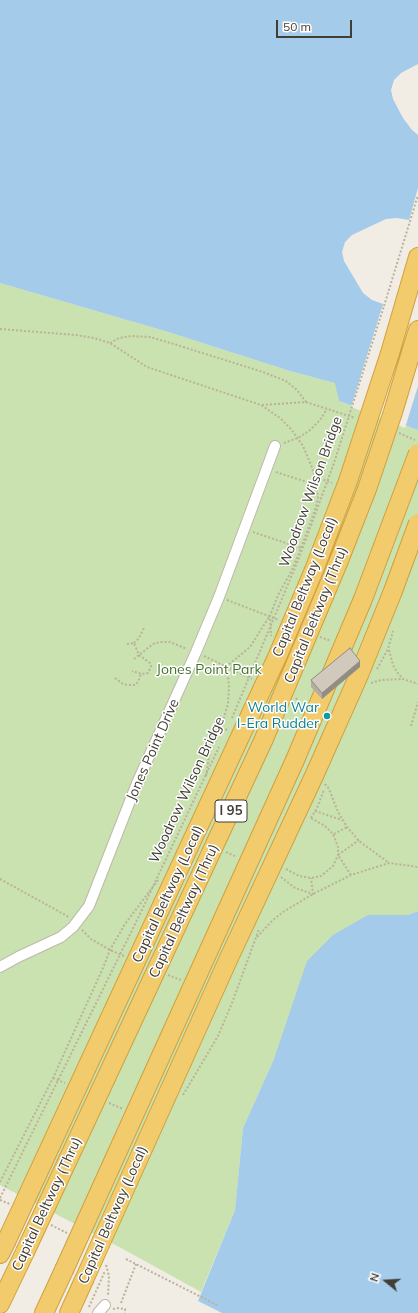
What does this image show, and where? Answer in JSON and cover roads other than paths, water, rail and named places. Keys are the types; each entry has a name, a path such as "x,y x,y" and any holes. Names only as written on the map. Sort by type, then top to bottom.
{"highway":[{"name":"Capital Beltway (Local)","path":"3,1248 278,655 314,570 350,474 383,375 418,257"},
{"name":"Capital Beltway (Thru)","path":"0,1304 253,763 295,667 367,489 393,412 418,330"},
{"name":"I 95","path":"44,1313 295,760 363,599 418,453"},
{"name":"Capital Beltway (Local)","path":"69,1313 228,960 314,776 358,675 418,524"}],"street":[{"name":"Jones Point Drive","path":"0,967 61,937 76,924 85,913 93,897 137,783 219,597 275,446"}],"water":[{"path":"0,0 418,0 418,430 339,401 335,383 290,371 165,331 0,283"},
{"path":"418,911 418,1313 222,1313 198,1301 235,1210 243,1128 274,1059 307,961 333,935 368,915 408,915"}],"place":[{"name":"World War I-Era Rudder","path":"327,716"}],"park label":[{"name":"Jones Point Park","path":"209,670"}]}
